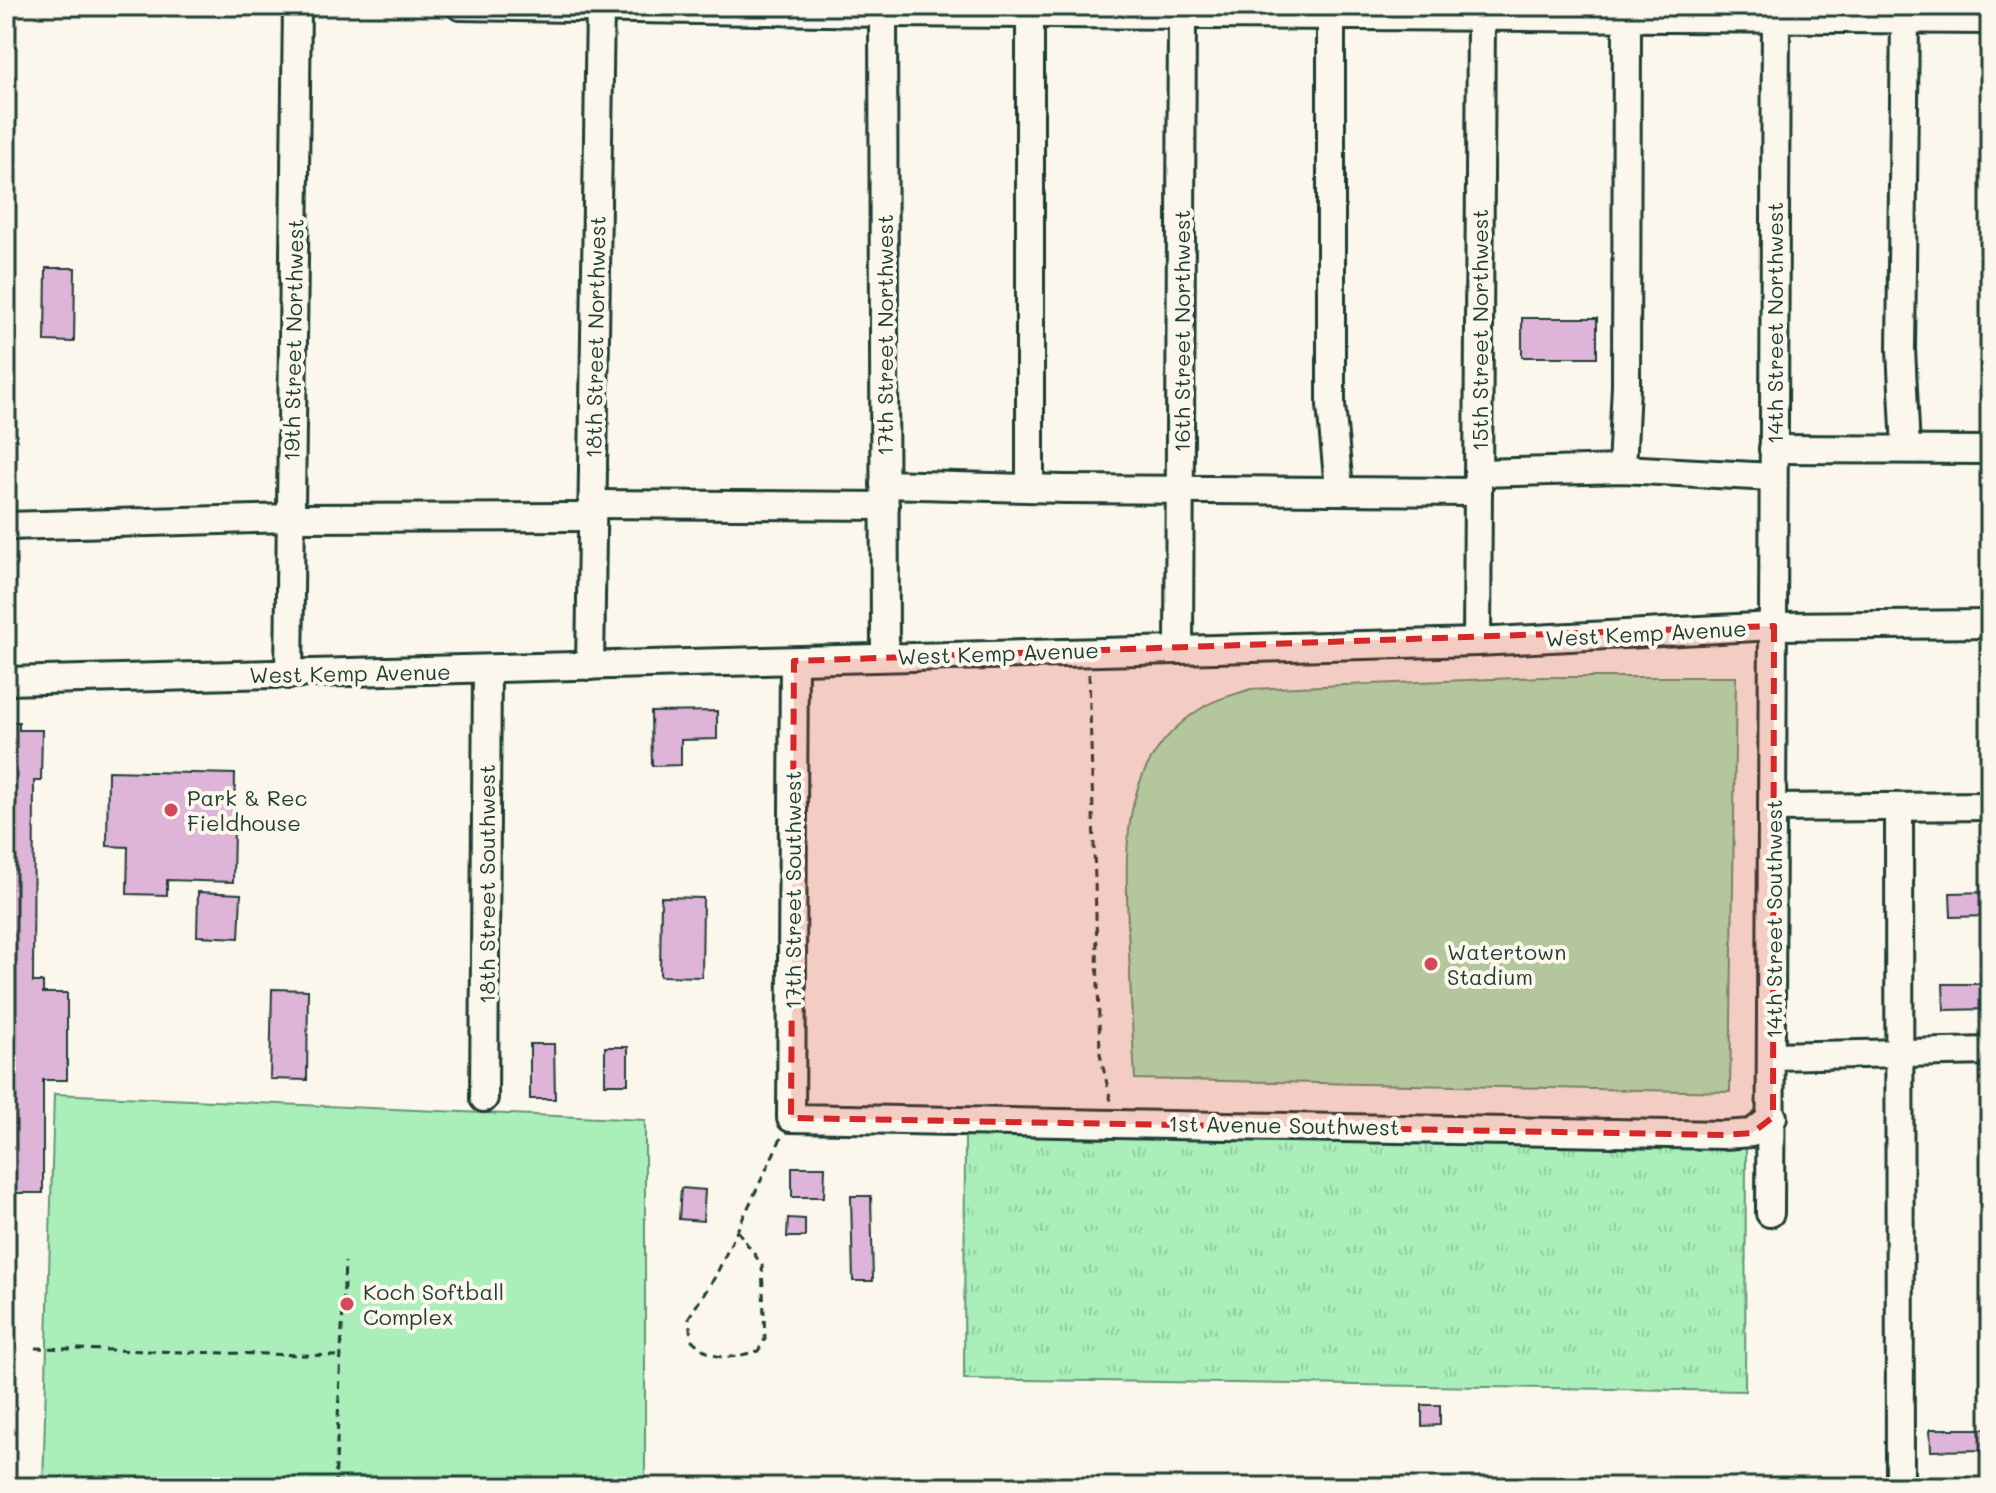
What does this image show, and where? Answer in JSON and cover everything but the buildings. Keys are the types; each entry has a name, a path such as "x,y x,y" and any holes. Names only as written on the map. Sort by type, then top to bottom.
{"street":[{"name":"19th Street Northwest","path":"289,675 297,6"},
{"path":"460,6 1182,16 1627,19 1782,15 1990,20"},
{"name":"18th Street Northwest","path":"590,666 600,7"},
{"name":"17th Street Northwest","path":"883,10 885,656"},
{"path":"1030,14 1030,488"},
{"name":"14th Street Northwest","path":"1774,626 1773,449 1782,15"},
{"name":"16th Street Northwest","path":"1179,647 1182,16"},
{"path":"1331,17 1331,405 1339,488"},
{"name":"15th Street Northwest","path":"1477,642 1481,18"},
{"path":"1622,469 1626,411 1627,19"},
{"path":"1905,20 1901,349 1906,449"},
{"path":"1773,449 1990,450"},
{"path":"6,526 592,511 1030,488 1339,488 1478,482 1622,469 1773,477"},
{"name":"West Kemp Avenue","path":"6,681 487,670 1179,647 1477,642 1774,626 1990,624"},
{"name":"14th Street Southwest","path":"1770,1213 1774,626"},
{"name":"17th Street Southwest","path":"791,1118 794,661"},
{"name":"18th Street Southwest","path":"484,1098 487,670"},
{"path":"1772,808 1990,806"},
{"path":"1899,809 1900,1487"},
{"path":"1773,1056 1990,1051"},
{"name":"1st Avenue Southwest","path":"791,1118 1724,1135 1752,1133 1773,1117"}],"path":[{"path":"1088,650 1100,1054 1106,1088 1120,1122"},
{"path":"737,1230 762,1265 765,1339 758,1351 731,1358 709,1356 691,1339 689,1317 715,1277 737,1230 791,1118"},
{"path":"335,1487 345,1262"},
{"path":"35,1348 340,1356"}],"highlighted area":[{"path":"1774,626 1773,1117 1752,1133 1724,1135 791,1118 794,661"}],"green space":[{"name":"Watertown Stadium","path":"1543,677 1736,677 1730,1092 1135,1079 1127,895 1129,833 1142,776 1157,750 1177,727 1210,703 1251,689"},
{"name":"Koch Softball Complex","path":"54,1094 645,1120 645,1487 43,1487"},
{"path":"965,1132 1746,1143 1745,1391 964,1379"}],"place":[{"name":"Park & Rec Fieldhouse","path":"171,810"},
{"name":"Watertown Stadium","path":"1431,964"},
{"name":"Koch Softball Complex","path":"347,1304"}]}
